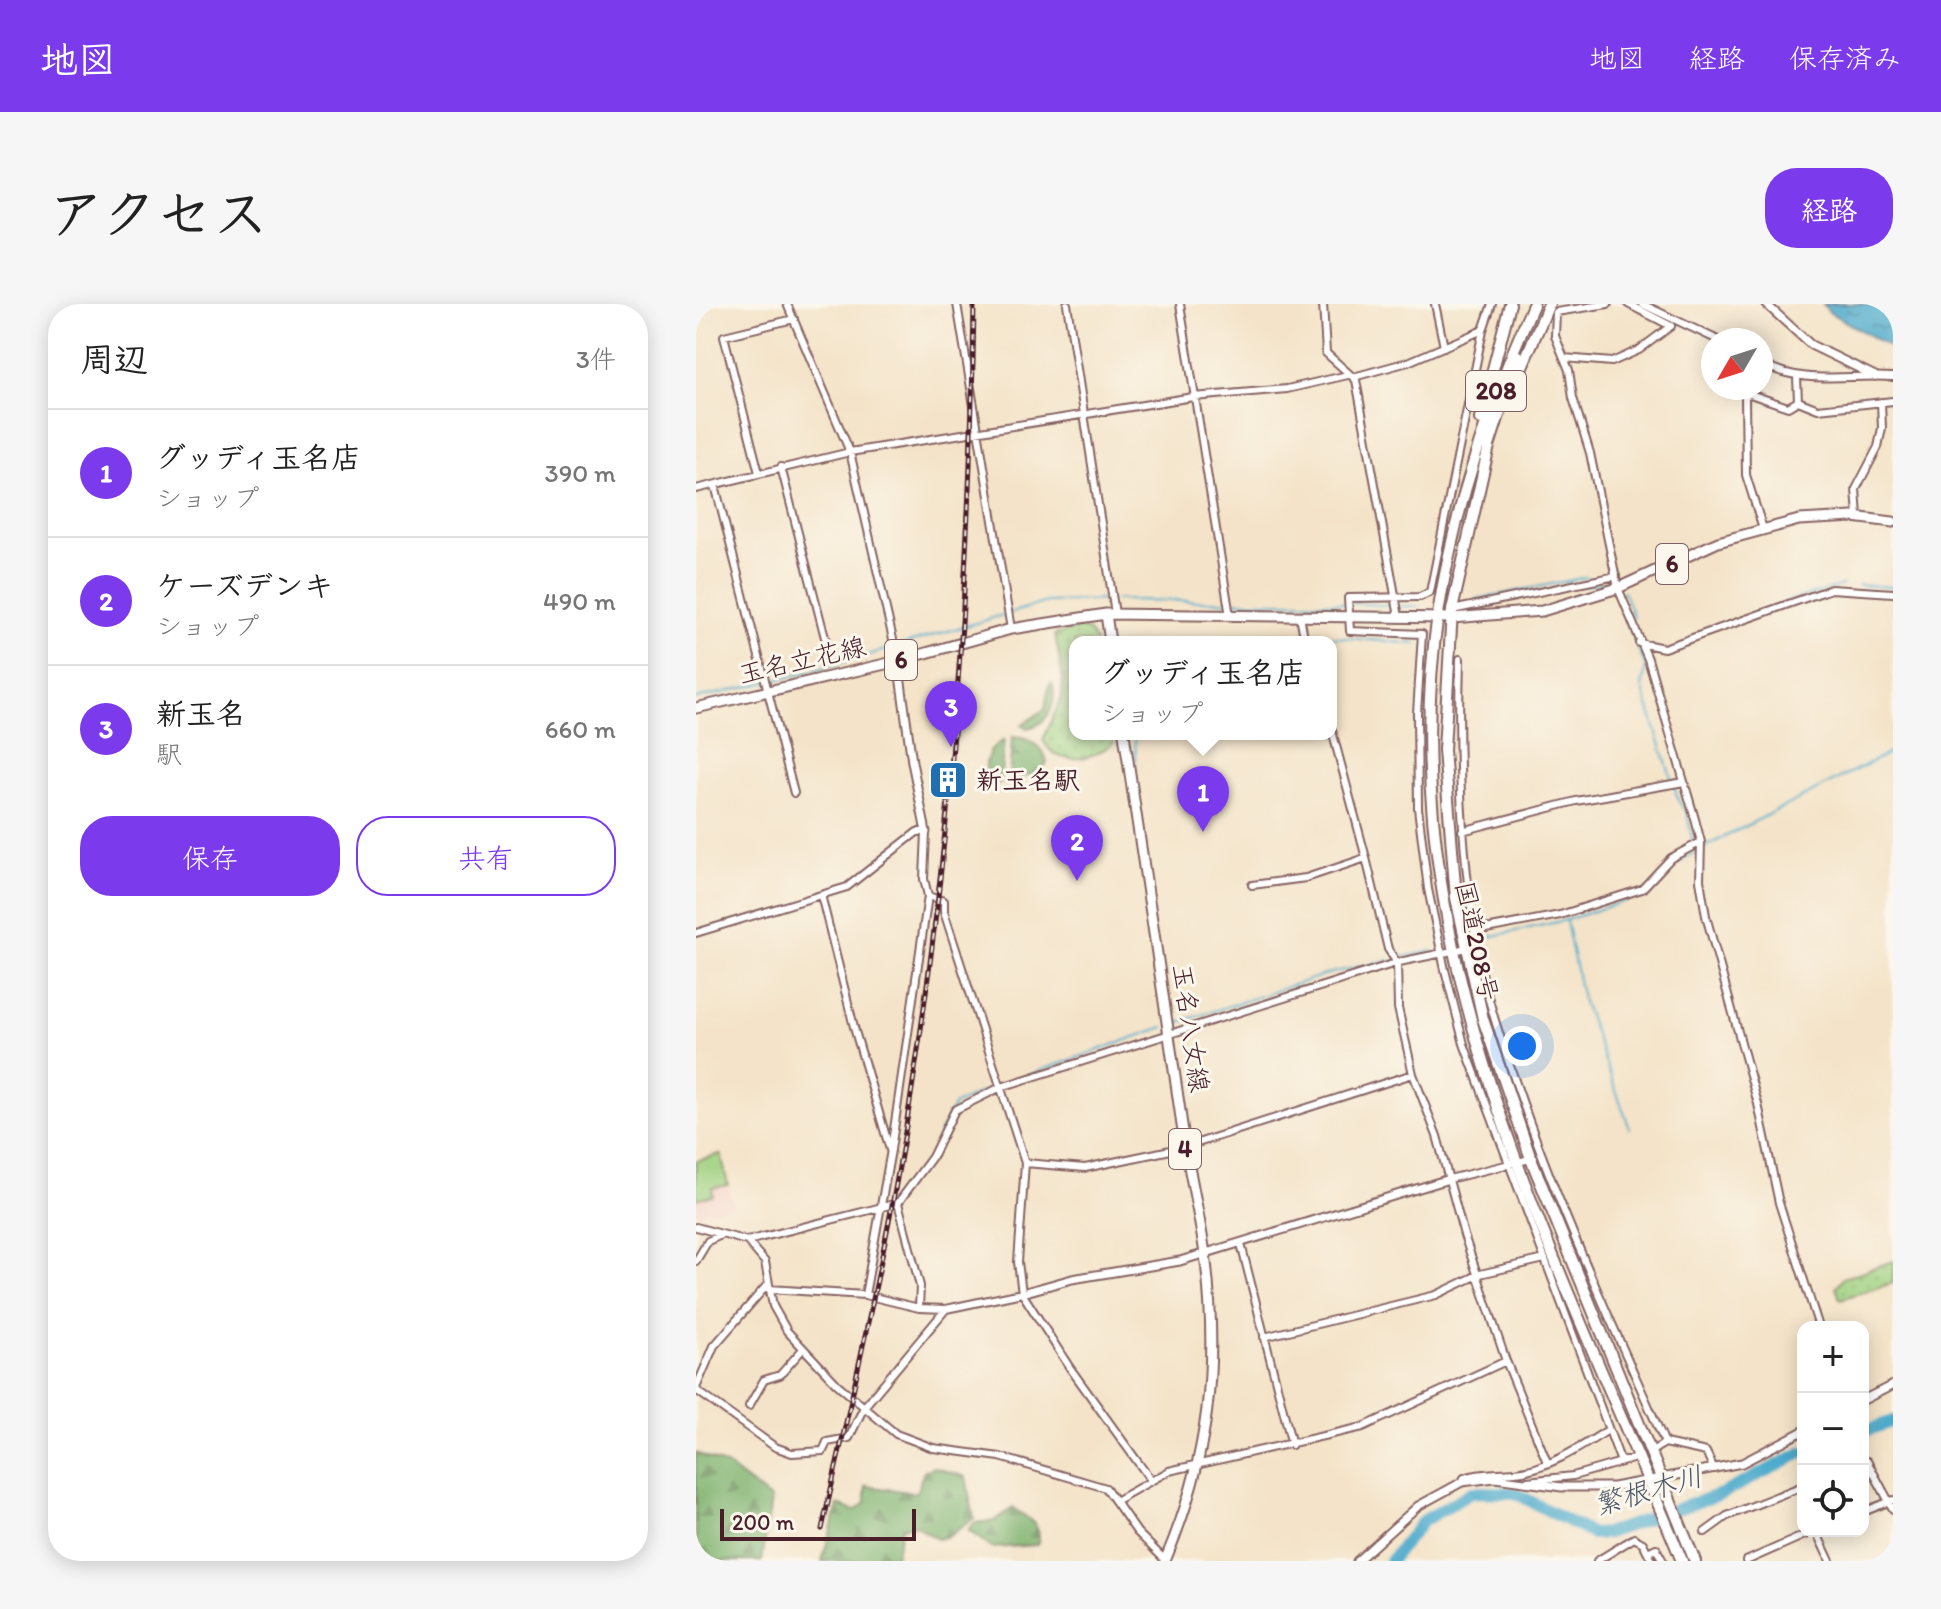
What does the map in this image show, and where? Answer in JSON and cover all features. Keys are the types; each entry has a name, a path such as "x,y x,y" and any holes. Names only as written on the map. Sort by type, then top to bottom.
{"highway":[{"path":"1466,479 1510,304"},
{"name":"国道208号","path":"1533,304 1493,400 1466,479 1438,617 1431,714 1432,789 1441,878 1454,952 1512,1162 1682,1561"},
{"name":"国道208号","path":"1533,304 1489,446 1452,614 1444,750 1453,876 1471,948 1483,1019 1695,1561"},
{"path":"1485,470 1523,362 1549,304"}],"main road":[{"name":"6","path":"1452,614 1542,611 1618,588 1718,542 1799,520 1858,517 1893,522"},
{"path":"1110,636 1112,611 1230,616 1438,617 1452,614"},
{"name":"玉名立花線","path":"696,708 1011,629 1112,611"},
{"name":"玉名八女線","path":"1125,740 1155,919 1185,1147 1205,1254 1211,1368 1208,1421 1200,1464 1166,1561"}],"street":[{"path":"787,304 850,452 896,656 926,832 924,879 928,896 891,1150 865,1295"},
{"path":"957,304 1011,629"},
{"path":"1067,304 1112,611"},
{"path":"1180,304 1230,616"},
{"path":"1323,304 1326,353 1356,380"},
{"path":"1435,304 1444,347"},
{"path":"1492,304 1483,330 1430,592 1420,597 1348,598 1350,631 1422,634 1417,713 1418,808 1428,889 1442,954 1464,1044 1512,1162 1621,1462"},
{"path":"1608,304 1556,312 1555,336 1564,358 1593,466 1618,588 1648,659 1684,782 1700,844 1706,916 1758,1104 1779,1203 1817,1321"},
{"path":"1628,304 1671,326"},
{"path":"1642,304 1701,332"},
{"path":"1766,304 1811,345 1875,376"},
{"path":"759,473 724,336 787,318 794,319"},
{"path":"1564,358 1612,362 1639,350 1671,326 1684,324"},
{"path":"1399,617 1357,376 1408,362 1483,330"},
{"path":"1773,368 1797,377 1893,377"},
{"path":"696,489 850,452 978,434 1193,397 1287,389 1348,375"},
{"path":"1797,377 1798,401"},
{"path":"1763,529 1746,475 1745,396 1750,394 1788,407 1798,401"},
{"path":"1798,401 1818,409 1893,401"},
{"path":"1858,517 1856,489 1878,447 1882,428 1881,402"},
{"path":"781,467 830,657"},
{"path":"715,485 794,793"},
{"path":"1452,614 1616,576"},
{"path":"1639,643 1664,648 1831,589 1893,593"},
{"path":"1300,616 1304,636"},
{"path":"696,1227 719,1236 747,1241 898,1203 932,1157 955,1110 1001,1087 1397,963 1471,948 1475,931 1462,831 1456,751 1460,659"},
{"path":"1334,740 1388,949 1397,963 1398,1008 1413,1074 1437,1136 1506,1361 1547,1462"},
{"path":"1462,831 1576,801 1684,782"},
{"path":"696,933 854,883 917,832 926,832"},
{"path":"1475,931 1560,915 1642,889 1661,866 1700,844"},
{"path":"1252,885 1306,878 1366,858"},
{"path":"821,895 855,1031 891,1150"},
{"path":"928,896 944,901 944,912 1025,1163 1018,1262 1022,1293 1070,1368 1150,1479"},
{"path":"1025,1163 1085,1168 1185,1147 1413,1074"},
{"path":"768,1286 865,1295 919,1308 946,1309 1072,1279 1205,1254 1449,1179 1536,1157 1665,1443"},
{"path":"898,1203 920,1286 919,1308"},
{"path":"696,1261 708,1241 719,1236"},
{"path":"747,1241 765,1262 768,1286 780,1319 802,1350 896,1434 915,1443 1000,1457 1080,1483 1106,1488 1137,1532 1166,1561"},
{"path":"1241,1244 1292,1445"},
{"path":"1264,1337 1436,1295 1480,1274 1545,1259"},
{"path":"768,1286 714,1346 696,1389 775,1447 792,1453 823,1451 827,1442 849,1438 864,1407 946,1309"},
{"path":"749,1406 764,1380 780,1375 802,1350"},
{"path":"1115,1501 1150,1479 1200,1464 1363,1427 1506,1361"},
{"path":"1869,1397 1893,1385"},
{"path":"1462,1482 1464,1478 1479,1473 1517,1472 1547,1462 1608,1430"},
{"path":"1357,1561 1418,1506 1462,1482 1495,1478 1589,1489 1651,1485 1757,1457 1797,1434"},
{"path":"1655,1449 1665,1443 1706,1452 1714,1469"},
{"path":"1520,1481 1573,1476 1632,1459"},
{"path":"1869,1464 1892,1504 1869,1510"},
{"path":"1705,1532 1727,1516 1797,1488"},
{"path":"1746,1561 1801,1537"},
{"path":"1818,1537 1830,1561"},
{"path":"1597,1561 1634,1538 1650,1551 1652,1561"},
{"path":"1650,1551 1656,1548 1663,1561"}],"shaded area":[{"path":"728,1185 733,1206 696,1214 696,1199 712,1195 711,1188"}],"green space":[{"path":"1083,628 1092,636 1069,636 1069,740 1114,742 1086,757 1076,759 1057,755 1043,740 1062,697 1063,678 1055,634"},
{"path":"1052,683 1054,698 1046,718 1034,726 1027,728 1022,725 1045,709"},
{"path":"1012,737 1029,740 1042,751 1047,762 1041,772 1009,780"},
{"path":"1004,740 1000,784 989,779 986,761 994,747"},
{"path":"721,1154 728,1185 712,1188 713,1195 696,1199 696,1161"},
{"path":"1893,1261 1893,1283 1840,1299 1836,1287 1843,1278"},
{"path":"696,1453 727,1466 771,1500 762,1561 696,1561"},
{"path":"934,1467 966,1477 974,1518 949,1536 937,1539 915,1525 902,1527 894,1561 822,1561 838,1505 855,1511 866,1503 866,1486 916,1493 924,1471"},
{"path":"1013,1508 1036,1527 1037,1545 992,1548 968,1530 974,1523 994,1521"}],"water":[{"path":"1823,304 1893,304 1893,349 1829,312"}],"waterway":[{"path":"1477,599 1587,577"},
{"path":"1582,586 1610,581"},
{"path":"1783,603 1843,585"},
{"path":"1858,585 1893,587"},
{"path":"1623,591 1633,616"},
{"path":"898,646 1047,602 1110,600"},
{"path":"1116,600 1345,603"},
{"path":"1352,603 1393,606"},
{"path":"1400,606 1421,607"},
{"path":"1621,608 1646,667 1642,687 1679,802 1687,813 1693,843"},
{"path":"1337,637 1417,644"},
{"path":"696,699 892,648"},
{"path":"1135,740 1136,760"},
{"path":"1480,939 1566,920 1650,893 1669,869 1695,852 1893,751"},
{"path":"1566,921 1582,999 1630,1129"},
{"path":"1397,958 1433,951"},
{"path":"1170,1025 1331,973 1390,960"},
{"path":"1008,1082 1164,1027"},
{"path":"938,1135 954,1105 998,1085"},
{"name":"繁根木川","path":"1869,1430 1893,1421"},
{"name":"繁根木川","path":"1390,1561 1423,1521 1472,1492 1515,1493 1592,1534 1607,1533 1721,1494 1797,1455"}],"railway":[{"path":"822,1529 894,1195 929,974 953,751 961,639 974,304"}],"place":[{"name":"新玉名","path":"951,747"},
{"name":"新玉名駅","path":"948,780"},
{"name":"グッディ玉名店","path":"1203,832"},
{"name":"ケーズデンキ","path":"1077,881"}]}
